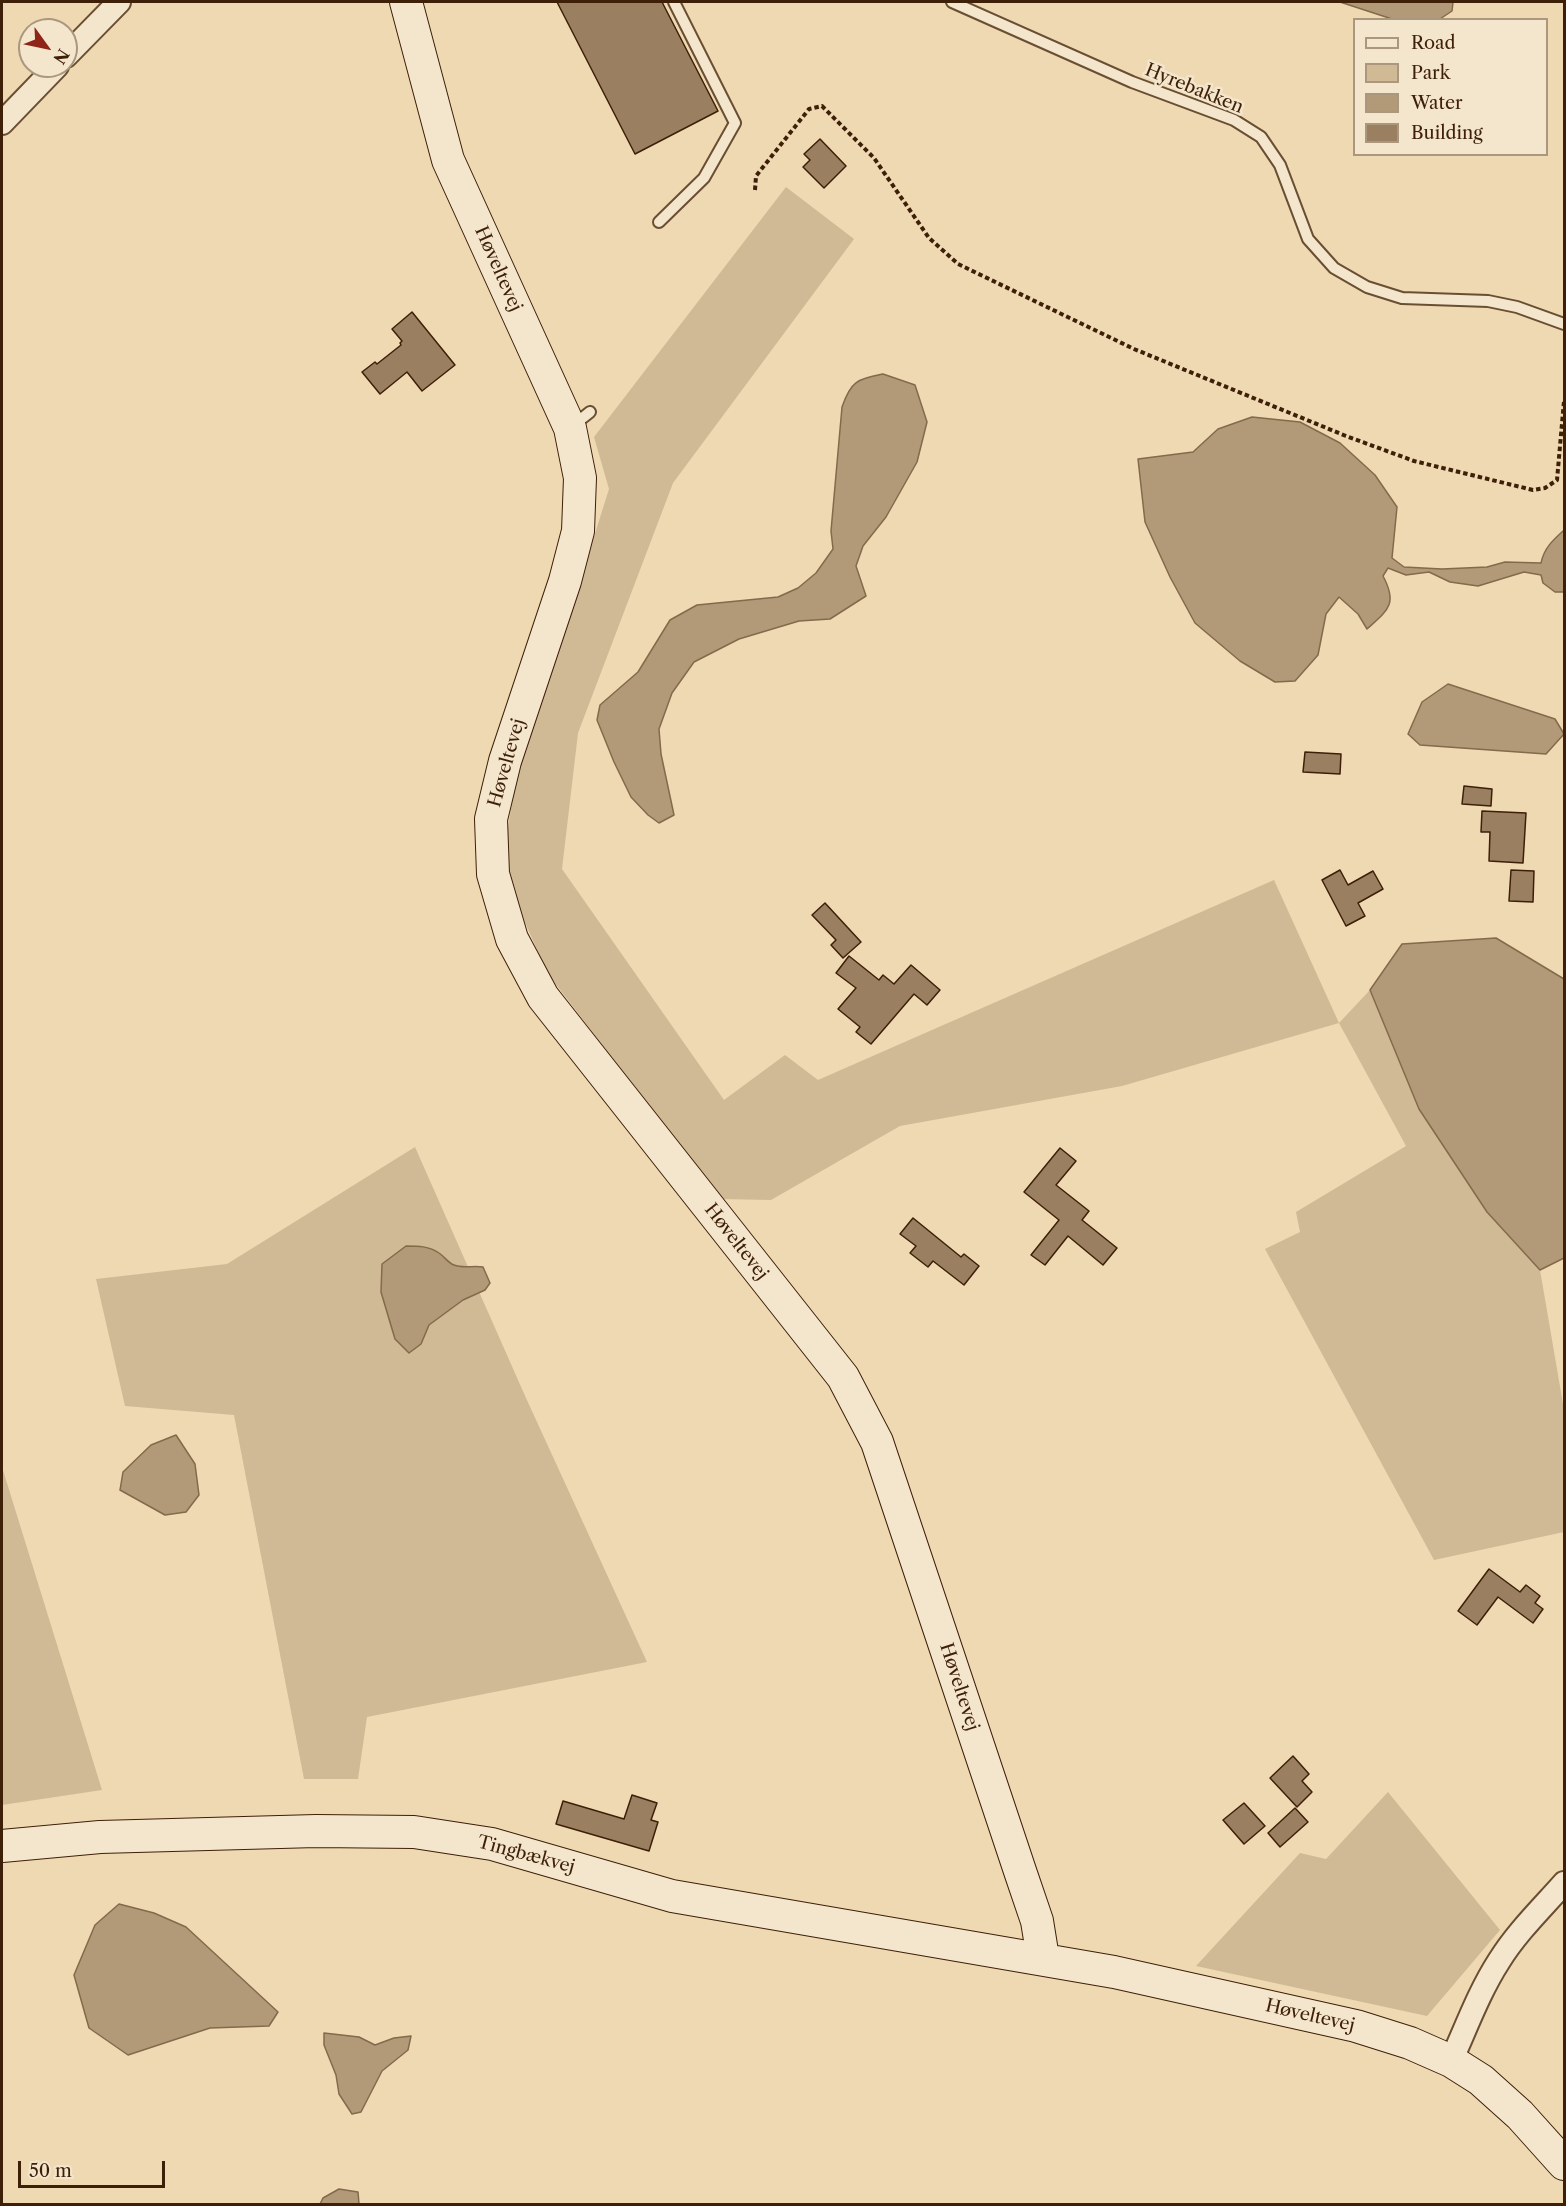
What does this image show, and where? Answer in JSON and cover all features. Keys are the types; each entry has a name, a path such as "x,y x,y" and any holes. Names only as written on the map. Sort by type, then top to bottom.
{"street":[{"path":"78,44 119,2"},
{"name":"Høveltevej","path":"406,2 448,160 580,420 578,531 555,612 505,761 491,819 494,874 512,939 543,997 843,1377 862,1410 878,1442 1037,1921 1043,1958 1356,2026 1410,2043 1451,2061 1481,2080 1520,2115 1564,2164"},
{"path":"2,123 45,78"},
{"name":"Tingbækvej","path":"2,1846 100,1837 316,1831 414,1832 492,1844 672,1896 1043,1958"},
{"path":"1451,2061 1479,1996 1499,1960 1526,1925 1564,1883"}],"lane":[{"path":"659,222 704,178 735,123 674,2"},
{"name":"Hyrebakken","path":"952,2 1132,82 1234,120 1261,137 1280,165 1308,239 1334,268 1367,287 1402,298 1488,301 1518,307 1564,324"}],"path":[{"path":"755,190 756,176 809,109 822,106 874,158 929,238 958,264 1134,349 1346,436 1414,460 1533,490 1545,488 1557,480 1564,401"}],"green space":[{"path":"786,187 854,239 673,483 578,733 562,869 724,1100 785,1055 818,1080 1274,880 1339,1023 1122,1086 900,1126 771,1200 720,1199 548,974 501,869 520,755 568,619 609,489 594,437"},
{"path":"1370,990 1419,1109 1487,1212 1540,1270 1563,1404 1564,1532 1434,1560 1265,1249 1300,1232 1296,1212 1406,1146 1339,1023"},
{"path":"415,1147 526,1398 647,1662 367,1717 358,1779 304,1779 234,1415 125,1406 96,1279 227,1264"},
{"path":"2,1467 102,1790 2,1805"},
{"path":"1388,1792 1500,1930 1427,2016 1196,1966 1300,1853 1326,1859"}],"water":[{"path":"1340,2 1453,2 1452,11 1442,18 1389,18"},
{"path":"883,374 915,385 927,422 917,462 886,517 863,546 856,566 866,596 830,619 799,621 739,639 694,662 672,693 659,729 661,754 674,815 659,823 631,797 597,720 600,705 638,672 670,620 697,605 778,597 798,588 816,573 833,549 831,531 842,407 848,392 856,383"},
{"path":"1252,417 1300,422 1340,443 1375,475 1397,507 1392,558 1404,567 1442,569 1487,567 1505,562 1541,563 1547,549 1564,530 1564,592 1555,592 1543,583 1541,575 1524,572 1478,586 1450,582 1429,572 1406,575 1388,568 1383,576 1390,593 1390,600 1380,617 1367,629 1358,614 1339,597 1326,614 1318,655 1295,681 1275,682 1240,661 1195,623 1170,577 1145,522 1138,459 1193,452 1218,429"},
{"path":"1448,684 1555,719 1564,734 1546,754 1420,745 1408,734 1422,702"},
{"path":"1496,938 1564,979 1564,1258 1540,1270 1487,1212 1419,1109 1370,990 1402,944"},
{"path":"406,1246 431,1249 458,1266 483,1267 490,1283 485,1290 463,1300 429,1325 421,1344 409,1353 395,1339 381,1292 382,1264"},
{"path":"176,1435 195,1464 199,1495 186,1512 165,1515 120,1490 123,1472 151,1445"},
{"path":"119,1904 154,1913 186,1927 278,2012 269,2026 210,2028 128,2055 89,2028 74,1975 95,1925"},
{"path":"324,2033 359,2037 375,2045 394,2038 411,2036 408,2050 382,2071 361,2112 352,2114 339,2094 336,2075 324,2045"},
{"path":"339,2189 358,2192 359,2204 320,2204 323,2198"}],"building":[{"path":"557,2 662,2 718,111 635,154"},
{"path":"820,139 846,166 824,188 803,167 810,160 804,154"},
{"path":"412,312 455,365 422,391 407,372 380,394 362,372 375,362 377,364 401,345 402,341 392,329"},
{"path":"1305,752 1341,754 1340,774 1303,772"},
{"path":"1464,786 1492,789 1491,806 1462,804"},
{"path":"1482,811 1526,813 1523,863 1489,861 1490,832 1481,832"},
{"path":"1340,870 1348,885 1373,871 1383,889 1358,903 1365,916 1346,926 1322,880"},
{"path":"1511,870 1534,871 1533,902 1509,901"},
{"path":"825,903 861,942 843,958 831,945 836,940 812,915"},
{"path":"849,956 879,980 883,975 894,984 911,965 940,990 927,1005 914,994 871,1044 856,1032 860,1027 838,1009 856,988 836,973"},
{"path":"1060,1148 1076,1161 1056,1185 1089,1211 1082,1220 1117,1248 1103,1265 1068,1236 1045,1265 1031,1255 1059,1220 1024,1192"},
{"path":"913,1218 961,1257 964,1254 979,1266 964,1285 933,1261 928,1267 910,1253 916,1246 900,1234"},
{"path":"1489,1569 1520,1592 1526,1585 1540,1596 1535,1603 1543,1609 1533,1623 1498,1597 1477,1625 1458,1611"},
{"path":"1293,1756 1309,1774 1302,1781 1312,1792 1297,1807 1270,1778"},
{"path":"632,1795 657,1803 651,1820 658,1822 649,1851 556,1824 563,1801 624,1819"},
{"path":"1244,1803 1265,1826 1244,1844 1223,1820"},
{"path":"1295,1808 1308,1822 1280,1847 1268,1833"}]}
